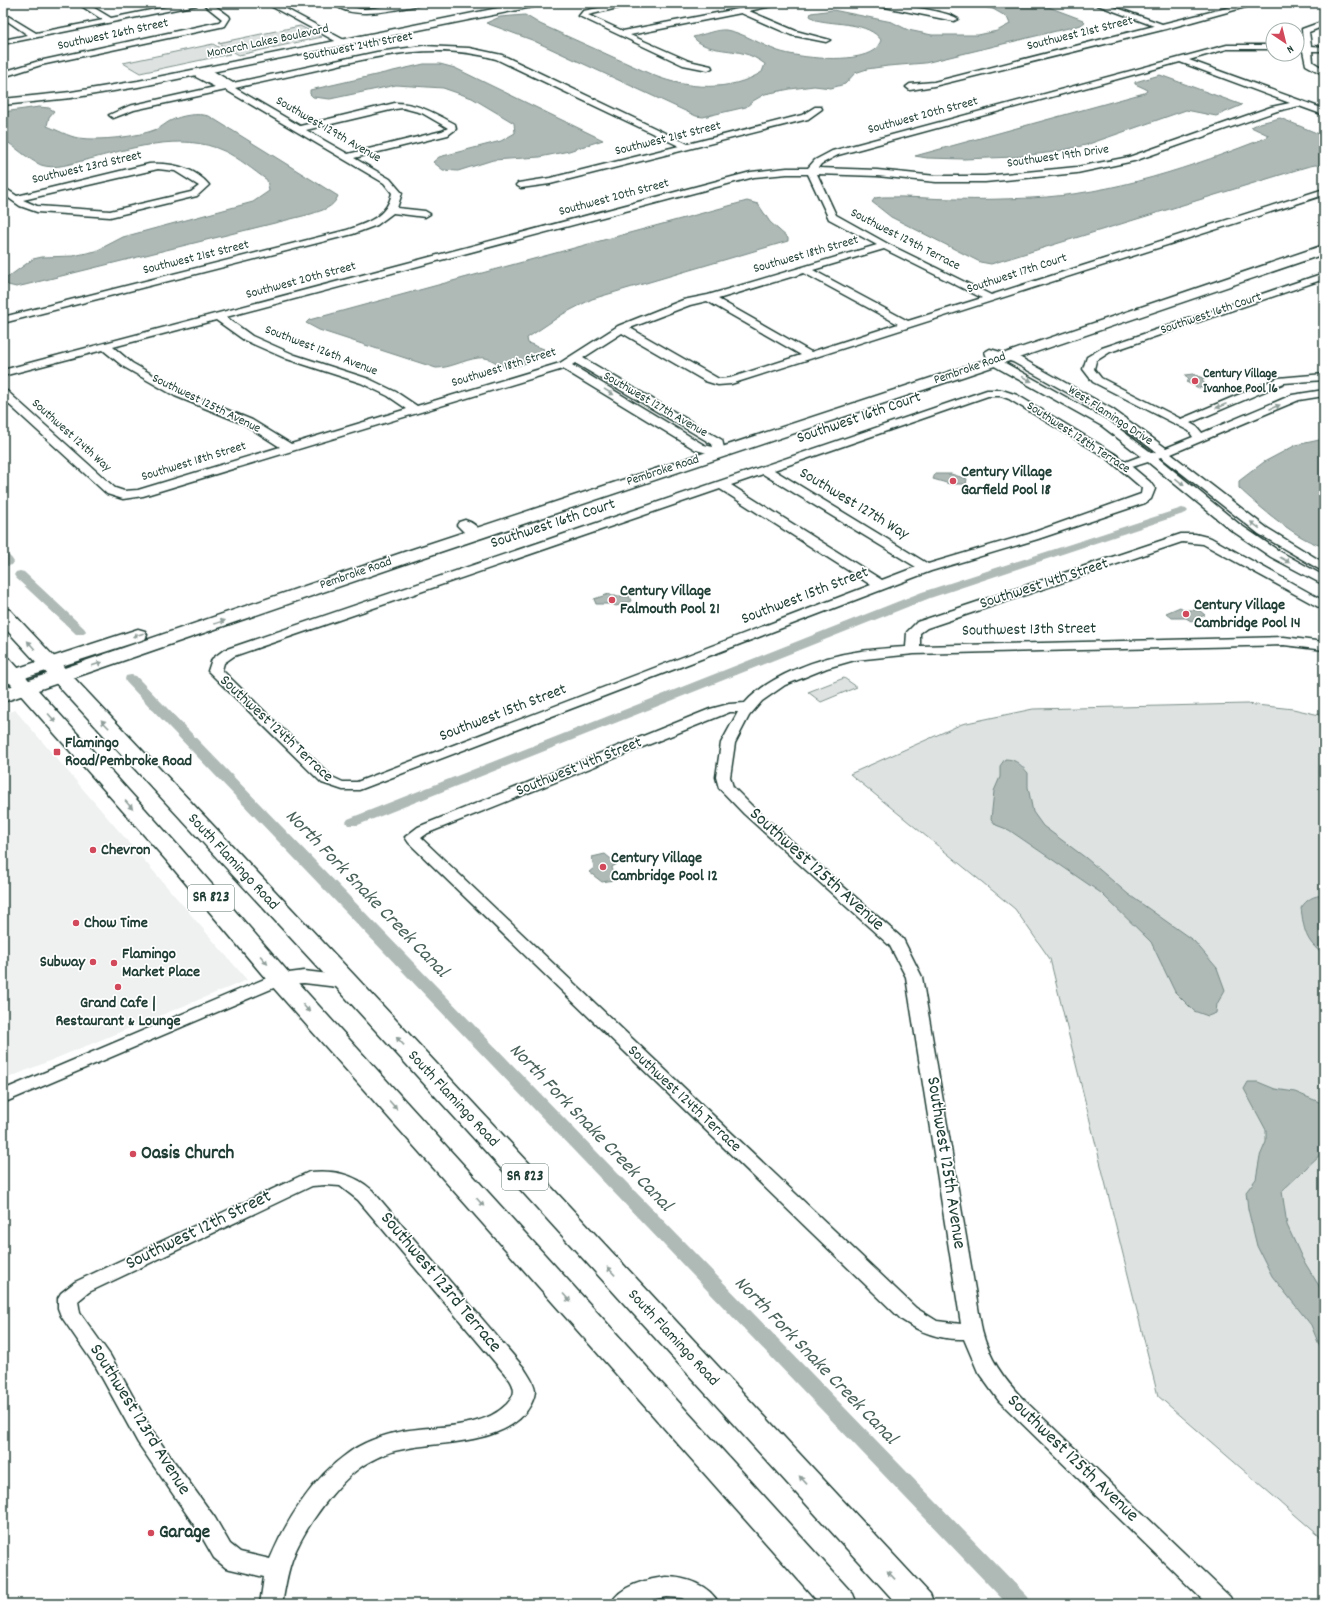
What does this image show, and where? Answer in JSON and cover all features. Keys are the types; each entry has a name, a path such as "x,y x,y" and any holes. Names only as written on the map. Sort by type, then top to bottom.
{"highway":[{"name":"South Flamingo Road","path":"3,614 54,671 346,982 918,1604"},
{"name":"SR 823","path":"12,677 280,979 841,1604"}],"main road":[{"name":"Pembroke Road","path":"997,356 1324,240"},
{"name":"Pembroke Road","path":"3,696 12,677 54,671 203,614 470,529 1324,249"},
{"name":"Pembroke Road","path":"470,529 700,448 718,447"}],"street":[{"path":"81,3 109,20"},
{"path":"3,42 197,3"},
{"name":"Southwest 26th Street","path":"3,75 39,63 222,24 226,18 206,3"},
{"path":"269,3 339,39"},
{"path":"337,3 351,10 363,11 420,3"},
{"name":"Monarch Lakes Boulevard","path":"3,98 82,90 148,78 515,3"},
{"name":"Monarch Lakes Boulevard","path":"3,102 84,94 201,72 339,39 537,3"},
{"path":"635,3 583,15 586,19 686,63 708,68"},
{"path":"622,34 781,3"},
{"path":"875,3 954,19"},
{"path":"1096,3 1163,26"},
{"name":"Southwest 21st Street","path":"910,87 934,84 1256,3"},
{"path":"742,11 815,40 826,40"},
{"path":"3,15 34,35"},
{"path":"1324,23 1305,31 1309,63 1324,73"},
{"name":"Southwest 24th Street","path":"113,115 132,108 377,54 453,45 499,57 688,147"},
{"name":"Southwest 20th Street","path":"3,373 754,174 787,171 811,171 818,162 835,153 1227,47 1265,47"},
{"path":"1307,48 1324,49"},
{"path":"1182,60 1324,112"},
{"name":"Southwest 129th Avenue","path":"201,72 199,75 219,86 226,87 387,181 397,193 396,202 391,210"},
{"name":"Southwest 19th Drive","path":"811,171 877,173 936,179 985,179 1077,170 1131,159 1274,109 1299,103"},
{"path":"298,129 395,106 406,105 415,107 452,126 452,129 445,133 346,157"},
{"name":"Southwest 21st Street","path":"521,185 550,181 688,147 805,117 818,109"},
{"name":"Southwest 23rd Street","path":"165,166 179,168 204,185 194,194 110,214 37,209 26,207 15,199 149,167 165,166"},
{"name":"Southwest 129th Terrace","path":"811,171 832,217 885,246 990,298"},
{"path":"3,190 15,199"},
{"name":"Southwest 17th Court","path":"622,328 709,379 718,382 731,381 1324,192"},
{"path":"391,210 424,214"},
{"name":"Southwest 21st Street","path":"3,320 350,232 384,218 391,210"},
{"name":"Southwest 18th Street","path":"123,495 139,493 564,365 622,328 687,302 709,298 885,246"},
{"path":"805,270 906,324"},
{"name":"Southwest 16th Court","path":"1181,422 1106,386 1092,376 1088,369 1089,362 1099,353 1324,276"},
{"path":"709,298 809,355"},
{"name":"Southwest 126th Avenue","path":"218,316 248,338 291,357 365,381 392,394 416,410"},
{"name":"Southwest 125th Avenue","path":"104,345 128,365 179,394 248,422 290,448"},
{"name":"West Flamingo Drive","path":"997,356 1068,388 1097,404 1142,435 1183,470 1263,531 1324,568"},
{"name":"West Flamingo Drive","path":"997,356 1054,393 1074,408 1106,424"},
{"name":"Southwest 127th Avenue","path":"574,358 718,447"},
{"name":"Southwest 127th Avenue","path":"564,365 700,448"},
{"path":"1181,422 1282,380 1324,377"},
{"path":"1054,393 1068,388"},
{"name":"Southwest 124th Way","path":"3,393 111,491 123,495"},
{"name":"Southwest 16th Court","path":"215,664 219,659 236,651 972,397 986,393 996,393"},
{"name":"Southwest 128th Terrace","path":"996,393 1013,396 1111,456 1146,485 1149,489 1147,496"},
{"name":"West Flamingo Drive","path":"1054,393 1084,409 1106,424 1235,527 1275,554 1324,581"},
{"path":"1124,466 1164,453 1296,397 1324,393"},
{"path":"1084,409 1095,410 1098,408 1097,404"},
{"path":"1181,422 1193,429 1200,438"},
{"name":"Southwest 127th Way","path":"764,469 926,568"},
{"path":"721,484 880,585"},
{"name":"Southwest 15th Street","path":"344,787 368,784 926,568 946,564 1032,536 1142,500 1147,496"},
{"name":"Southwest 14th Street","path":"914,650 912,634 915,630 935,620 1173,540 1195,538 1214,545 1324,606"},
{"name":"Southwest 13th Street","path":"749,707 767,690 780,682 822,665 854,656 914,650 1284,641 1324,646"},
{"name":"Southwest 124th Terrace","path":"215,664 215,671 223,680 316,771 335,785 344,787"},
{"name":"Southwest 125th Avenue","path":"749,707 728,743 723,777 726,788 749,811 897,943 914,977 976,1347 999,1389 1222,1604"},
{"name":"Southwest 14th Street","path":"413,837 416,833 423,830 715,712 729,708 749,707"},
{"name":"Southwest 124th Terrace","path":"413,837 416,844 909,1314 922,1324 939,1330 956,1332 972,1330"},
{"path":"3,1097 280,979 304,977 346,982"},
{"name":"Southwest 12th Street","path":"68,1298 82,1287 309,1179 335,1178"},
{"name":"Southwest 123rd Terrace","path":"277,1570 293,1534 323,1491 340,1472 355,1460 378,1447 404,1440 462,1433 496,1422 513,1413 521,1402 525,1388 517,1374 356,1185 346,1180 335,1178"},
{"name":"Southwest 123rd Avenue","path":"68,1298 68,1308 71,1316 103,1361 145,1437 207,1525 222,1551 234,1561 277,1570"},
{"path":"271,1604 277,1570"},
{"path":"622,1604 640,1593 658,1587 682,1588 698,1596 708,1604"}],"shaded area":[{"path":"965,3 1038,3 1085,22 1081,25 925,63 867,69 855,73 845,84 831,88 814,86 765,94 746,107 703,117 696,116 532,40 486,23 500,17 525,15 540,24 655,76 681,84 709,86 736,83 750,78 762,72 765,64 754,57 745,54 703,45 693,37 714,31 726,30 787,54 841,58 865,54 875,49 881,40 876,34 869,30 852,25 816,20 810,16 811,13 833,10 892,22 908,30 932,35 978,35 997,31 1010,24 1007,17 993,9"},
{"path":"300,26 322,37 239,55 218,43"},
{"path":"213,44 230,54 140,73 123,63"},
{"path":"424,64 440,64 455,68 603,140 569,151 540,157 493,160 458,171 443,170 433,162 439,157 501,141 515,133 514,123 472,98 443,88 396,85 330,99 313,97 310,94 310,90"},
{"path":"1160,75 1242,105 1216,116 1186,110 1086,145 1054,152 1014,157 964,159 927,158 915,156 1144,93 1147,91 1146,89 1135,84 1135,82"},
{"path":"39,107 49,108 54,111 49,117 47,126 70,136 87,139 107,139 140,134 157,129 170,121 184,116 209,116 338,196 330,206 311,214 25,285 16,287 8,285 4,280 33,259 42,257 73,256 96,251 123,237 253,202 269,191 267,180 235,157 207,145 190,142 173,142 137,147 52,167 41,165 3,139 3,112"},
{"path":"1280,118 1324,136 1324,166 1315,165 1306,167 991,264 980,262 891,217 872,202 875,198 882,197 946,199 1031,198 1092,191 1122,185 1211,159 1268,137 1268,135 1251,127"},
{"path":"747,201 758,204 770,222 788,238 788,241 592,299 563,314 527,338 528,343 544,349 532,360 521,365 506,367 487,358 478,358 447,367 436,368 319,330 306,323 309,320"},
{"name":"Century Village Ivanhoe Pool 16","path":"1193,374 1205,379 1202,380 1206,386 1199,388 1186,382 1189,380 1185,375"},
{"path":"1324,439 1324,546 1315,544 1292,531 1256,504 1239,488 1239,481 1264,462 1296,445"},
{"name":"Century Village Garfield Pool 18","path":"935,474 951,474 967,479 966,484 950,484 933,479"},
{"name":"Century Village Falmouth Pool 21","path":"609,594 612,596 629,596 631,601 616,606 612,604 596,604 594,599"},
{"name":"Century Village Cambridge Pool 14","path":"1180,607 1185,610 1199,610 1205,615 1191,621 1186,618 1172,618 1166,613"},
{"path":"844,678 857,687 821,702 808,692"},
{"path":"1247,704 1293,709 1324,716 1324,1540 1158,1396 1050,959 1015,909 850,774 962,724 1033,709"},
{"path":"15,710 247,980 3,1080 3,714"},
{"path":"1005,759 1015,761 1028,773 1028,787 1033,812 1043,826 1086,858 1128,894 1194,941 1217,968 1225,990 1217,1004 1216,1013 1208,1016 1194,1011 1175,992 1151,942 1101,893 1009,830 996,825 991,819 994,791 1000,777 1000,766"},
{"name":"Century Village Cambridge Pool 12","path":"605,854 617,864 612,867 614,880 602,882 589,872 594,868 592,857"},
{"path":"1324,895 1324,955 1313,945 1306,934 1301,908 1311,898"},
{"path":"1248,1082 1258,1082 1275,1089 1295,1092 1324,1104 1324,1151 1282,1191 1287,1225 1302,1258 1324,1294 1324,1357 1311,1325 1272,1276 1257,1246 1248,1209 1246,1192 1256,1179 1260,1156 1266,1142 1266,1130 1244,1089"}],"waterway":[{"path":"353,822 926,595 1182,511"},
{"name":"North Fork Snake Creek Canal","path":"3,556 8,562"},
{"name":"North Fork Snake Creek Canal","path":"20,575 80,631"},
{"name":"North Fork Snake Creek Canal","path":"131,679 1021,1604"}],"place":[{"name":"Century Village Ivanhoe Pool 16","path":"1195,381"},
{"name":"Century Village Garfield Pool 18","path":"953,481"},
{"name":"Century Village Falmouth Pool 21","path":"612,600"},
{"name":"Century Village Cambridge Pool 14","path":"1186,614"},
{"name":"Flamingo Road/Pembroke Road","path":"57,752"},
{"name":"Chevron","path":"93,850"},
{"name":"Century Village Cambridge Pool 12","path":"603,867"},
{"name":"Chow Time","path":"76,923"},
{"name":"Subway","path":"93,962"},
{"name":"Flamingo Market Place","path":"114,963"},
{"name":"Grand Cafe | Restaurant & Lounge","path":"118,987"},
{"name":"Oasis Church","path":"133,1154"},
{"name":"Garage","path":"151,1533"}]}
